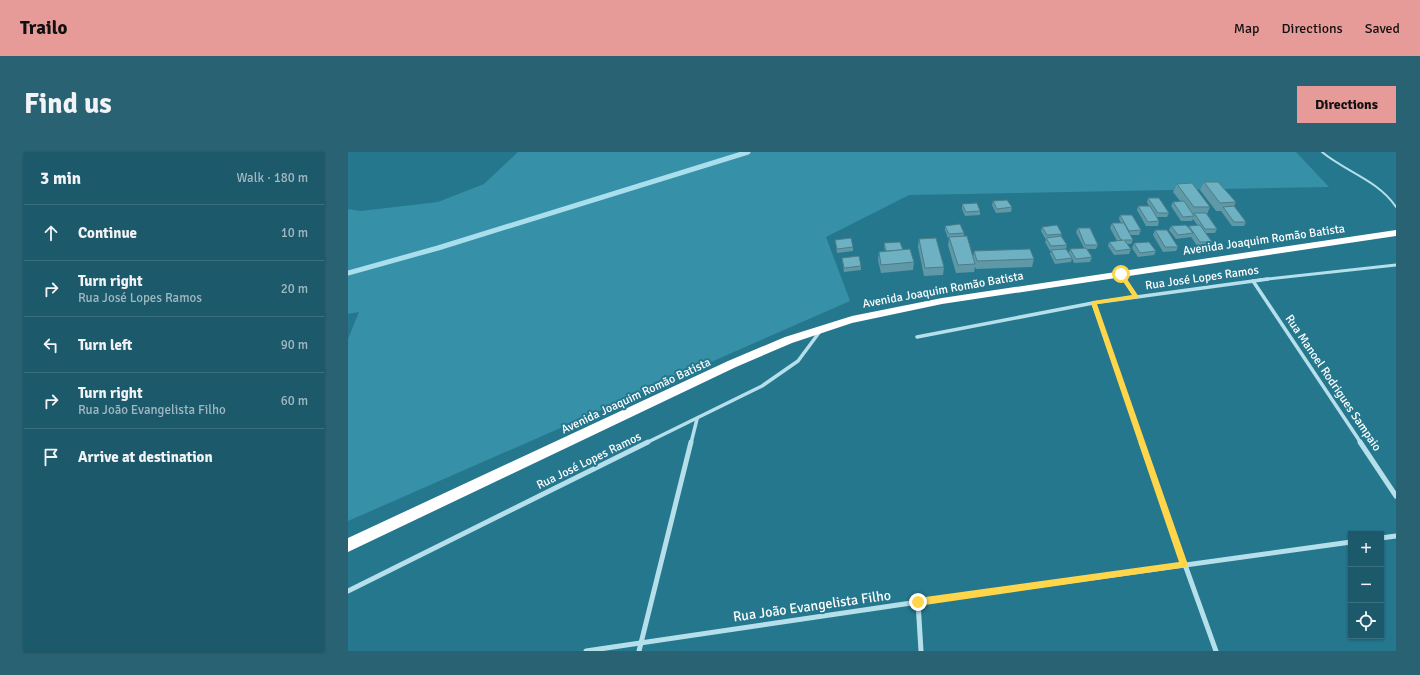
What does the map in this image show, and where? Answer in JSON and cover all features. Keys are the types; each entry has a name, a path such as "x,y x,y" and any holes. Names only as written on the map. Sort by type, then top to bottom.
{"highway":[{"name":"Avenida Joaquim Romão Batista","path":"348,545 732,364 823,328 874,314 935,302 1396,233"}],"street":[{"name":"Rua José Lopes Ramos","path":"918,337 1093,303 1253,280 1396,265"},
{"path":"1121,274 1136,297"},
{"name":"Rua Manoel Rodrigues Sampaio","path":"1253,280 1396,496"},
{"path":"1093,303 1184,565 1216,651"},
{"name":"Rua José Lopes Ramos","path":"348,591 762,386 798,361 823,328"},
{"path":"639,651 697,419"},
{"path":"1384,538 1396,536"},
{"name":"Rua João Evangelista Filho","path":"586,651 918,602 1348,542"},
{"path":"918,602 921,651"}],"lane":[{"path":"1322,152 1336,164 1386,193 1396,207"}],"shaded area":[{"path":"518,152 1296,152 1329,187 909,195 826,237 850,301 348,521 348,339 359,312 348,314 348,209 361,211 438,202 484,184"}],"building":[{"path":"1204,182 1218,182 1236,202 1220,203"},
{"path":"1192,183 1210,207 1194,207 1177,184"},
{"path":"1148,198 1159,198 1169,213 1158,213"},
{"path":"1007,200 1012,207 997,209 993,201"},
{"path":"1184,201 1194,216 1183,217 1173,202"},
{"path":"977,203 980,211 966,212 962,204"},
{"path":"1138,206 1150,206 1159,221 1148,222"},
{"path":"1234,206 1246,222 1234,222 1223,207"},
{"path":"1194,213 1206,213 1217,229 1205,229"},
{"path":"1120,215 1132,215 1141,230 1129,231"},
{"path":"1112,223 1124,223 1133,240 1124,240 1131,249 1116,251 1109,242 1123,240 1121,240"},
{"path":"960,224 964,233 949,234 945,226"},
{"path":"1057,225 1062,234 1047,235 1042,227"},
{"path":"1186,225 1193,233 1178,235 1171,226"},
{"path":"1200,225 1212,242 1200,242 1189,226"},
{"path":"1078,228 1090,228 1098,245 1085,245"},
{"path":"1155,230 1167,230 1178,247 1165,247"},
{"path":"967,236 975,264 958,265 949,237"},
{"path":"1061,236 1067,245 1051,246 1046,238"},
{"path":"851,238 853,247 837,249 835,240"},
{"path":"936,238 944,267 925,268 919,239"},
{"path":"900,242 903,250 886,251 884,243"},
{"path":"1149,242 1156,251 1140,253 1134,243"},
{"path":"1086,248 1092,257 1076,259 1070,249"},
{"path":"910,249 914,262 881,265 879,252"},
{"path":"1030,249 1034,259 977,261 974,251"},
{"path":"1066,249 1072,258 1056,260 1051,250"},
{"path":"859,256 861,266 844,268 842,258"}],"waterway":[{"path":"348,273 438,248 748,152"}],"route":[{"path":"918,602 1184,565 1093,303 1136,297 1121,274"}]}
